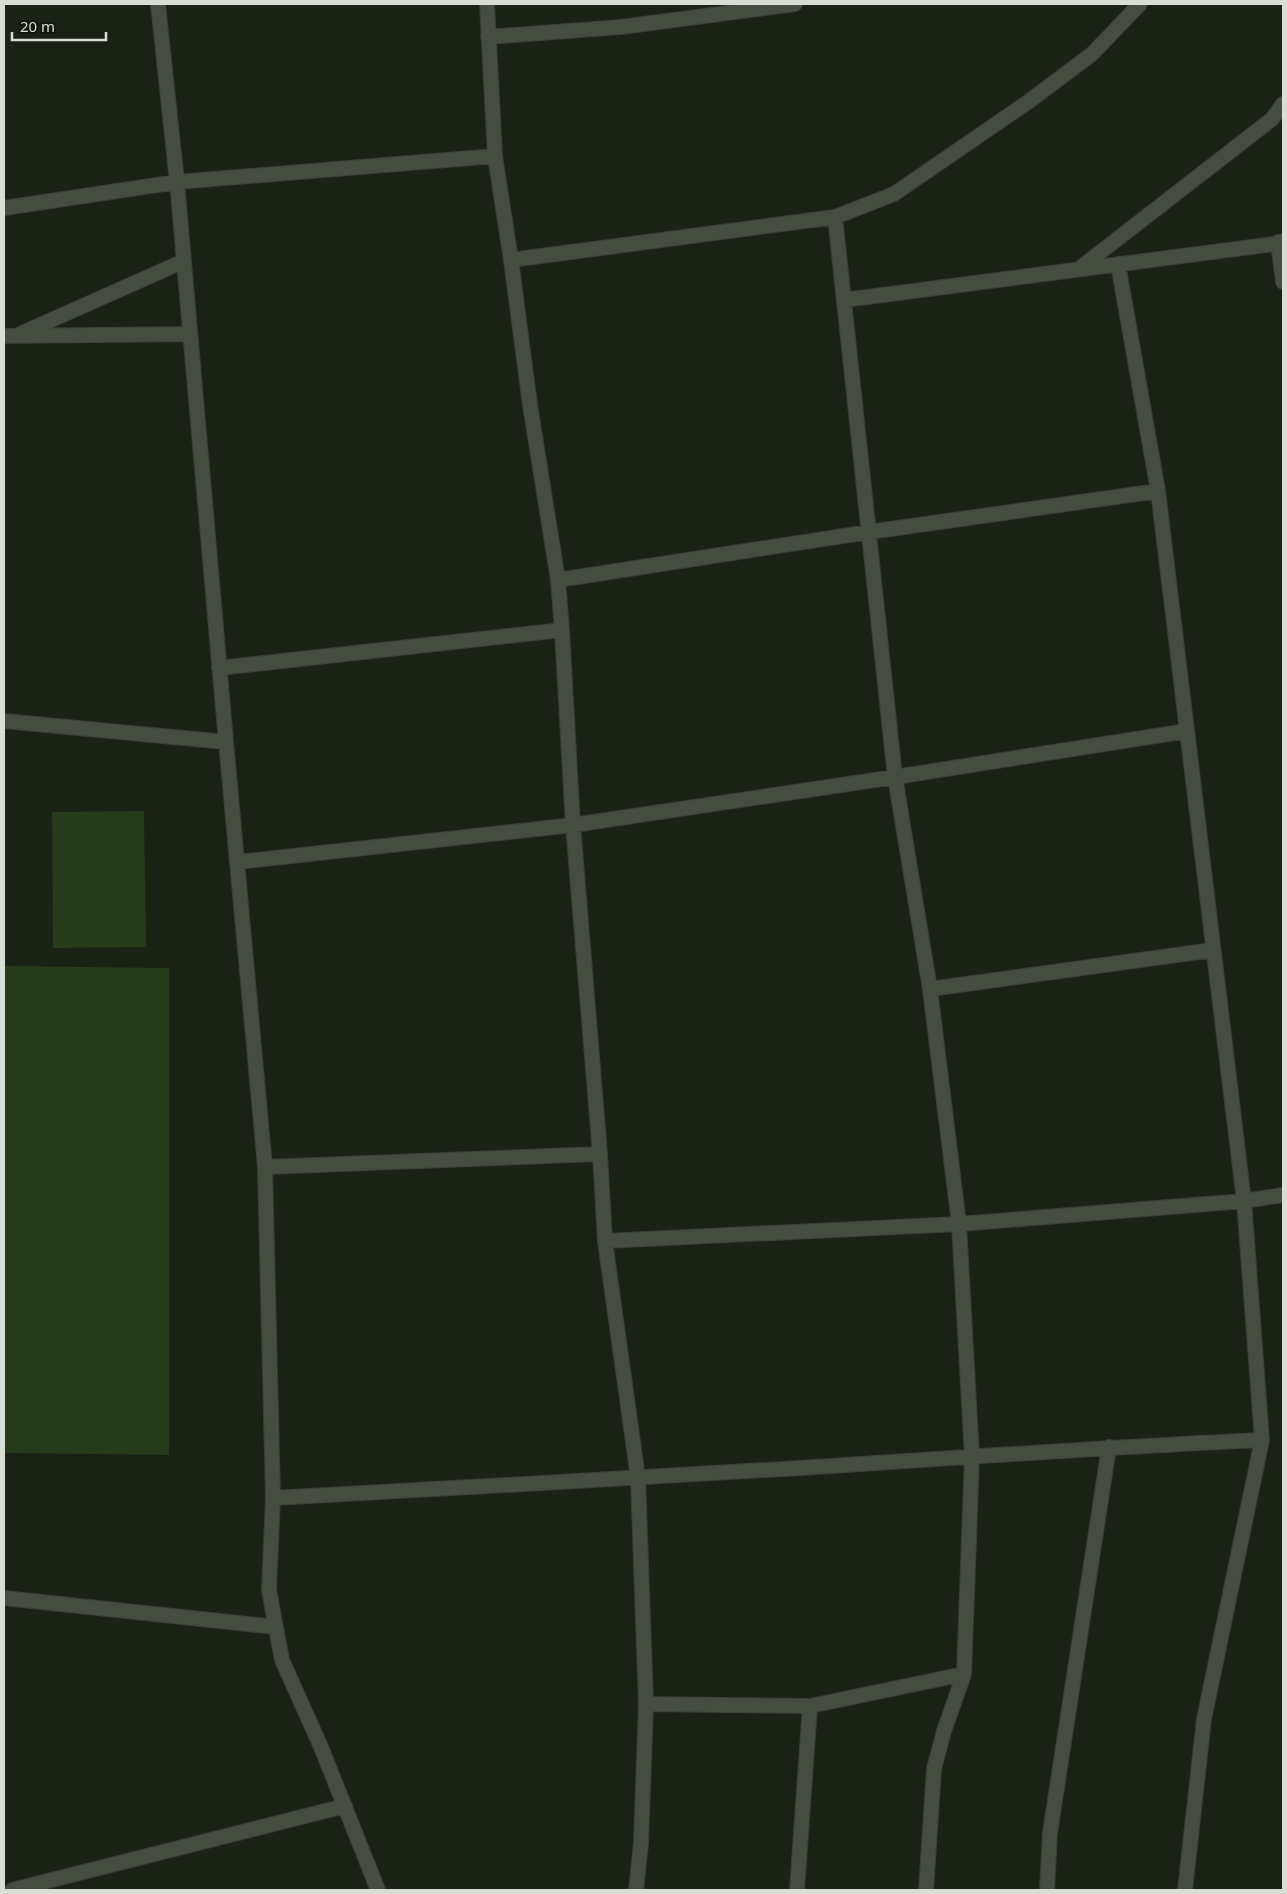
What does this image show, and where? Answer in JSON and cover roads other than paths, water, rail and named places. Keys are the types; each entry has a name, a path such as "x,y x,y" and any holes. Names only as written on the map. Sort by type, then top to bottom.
{"street":[{"path":"158,4 177,182 265,1166 273,1498 270,1590 282,1660 321,1746 378,1890"},
{"path":"487,4 495,156 530,405 558,580 572,825 600,1154 605,1240 638,1478 646,1704 642,1843 636,1890"},
{"path":"488,37 621,27 795,4"},
{"path":"511,260 835,217 894,194 1028,102 1092,54 1140,4"},
{"path":"1080,269 1272,119 1283,104"},
{"path":"4,208 177,182 495,156"},
{"path":"835,217 895,777 930,989 959,1224 972,1457 964,1674 944,1731 934,1769 926,1890"},
{"path":"844,300 1281,242 1283,282"},
{"path":"9,336 184,261"},
{"path":"1118,264 1158,490 1244,1201 1262,1440 1204,1719 1185,1890"},
{"path":"9,336 190,334"},
{"path":"558,580 1158,490"},
{"path":"219,668 562,630"},
{"path":"4,721 226,742"},
{"path":"238,862 572,825 1187,731"},
{"path":"930,989 1213,950"},
{"path":"265,1166 600,1154"},
{"path":"605,1240 959,1224 1244,1201 1283,1195"},
{"path":"273,1498 638,1478 1109,1447 1262,1440"},
{"path":"1047,1890 1050,1833 1109,1447"},
{"path":"4,1598 276,1627"},
{"path":"646,1704 810,1706 964,1674"},
{"path":"797,1890 810,1706"},
{"path":"12,1890 345,1806"}]}
